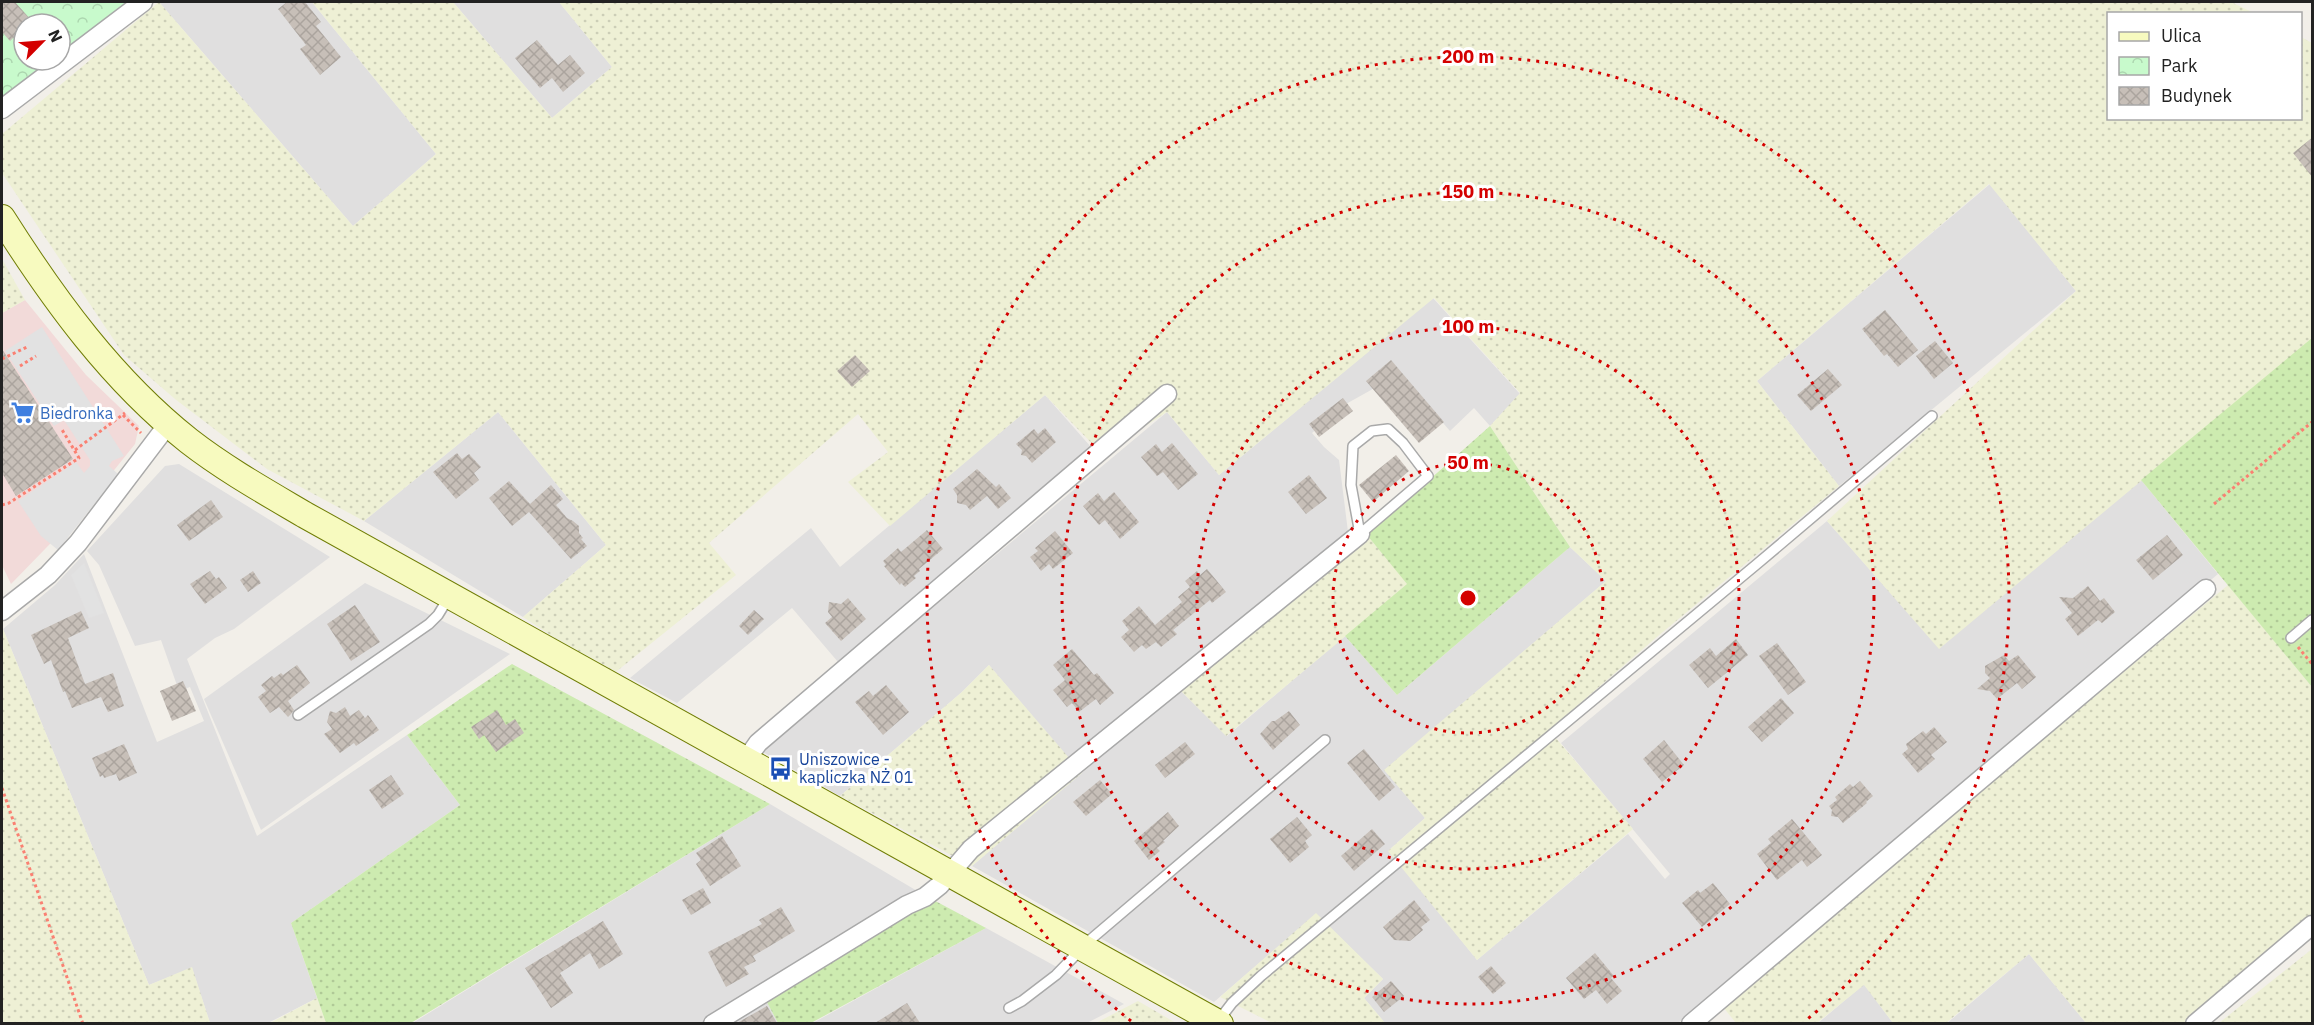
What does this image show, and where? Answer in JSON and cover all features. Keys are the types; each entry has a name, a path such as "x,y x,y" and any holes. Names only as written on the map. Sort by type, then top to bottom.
{"street":[{"path":"2,110 143,2"},
{"path":"2,218 68,316 102,356 139,395 203,451 250,482 450,595 1219,1023"},
{"path":"746,760 758,742 1167,394"},
{"path":"2,611 46,577 70,553 169,423"},
{"path":"713,1023 907,905 925,897 950,874 971,849 1360,534"},
{"path":"1691,1023 2206,589"},
{"path":"2195,1023 2313,926"}],"lane":[{"path":"1219,1023 1232,1003 1261,976 1932,416"},
{"path":"1388,429 1403,443 1428,476 1360,534 1351,485 1353,446 1372,432 1388,429"},
{"path":"298,715 429,624 438,615 450,595"},
{"path":"2291,638 2313,620"},
{"path":"1009,1008 1056,975 1082,947 1325,740"}],"path":[{"path":"2,359 29,346"},
{"path":"20,366 36,356"},
{"path":"75,450 123,416 139,395"},
{"path":"123,416 153,445"},
{"path":"2214,504 2313,422"},
{"path":"2,505 9,503 80,458 61,428"},
{"path":"2291,638 2313,664"},
{"path":"2,788 83,1023"}],"shaded area":[{"path":"159,2 312,2 436,154 353,226"},
{"path":"453,2 559,2 612,67 552,118"},
{"path":"1990,184 2076,291 1839,486 1757,381"},
{"path":"1433,298 1520,394 1490,426 1474,408 1450,431 1396,369 1371,390 1346,404 1312,433 1339,460 1348,532 1206,648 1073,764 989,665 962,692 840,796 761,751 1167,412 1219,475"},
{"name":"Biedronka","path":"25,300 86,375 139,426 135,444 79,514 11,584 2,565 2,313"},
{"path":"42,327 124,456 112,461 109,466 118,474 58,550 41,536 18,501 76,462 84,473 90,466 90,460 64,420 54,426 5,351"},
{"path":"1045,395 1091,447 844,669 792,608 677,703 630,678 811,528 840,567"},
{"path":"498,412 606,545 523,617 364,521"},
{"path":"179,464 330,557 234,629 215,638 187,659 257,836 407,735 460,805 291,923 317,998 268,1023 210,1023 192,968 149,985 3,629 55,585 84,554 157,742 204,721 190,687 179,691 161,640 135,646 99,565 87,551 165,466"},
{"path":"2141,480 2218,574 1876,861 1678,1023 1385,1023 1364,998 1383,979 1316,914 1214,1002 972,866 1180,690 1227,736 1345,636 1397,695 1570,547 1606,581 1385,770 1425,818 1389,850 1477,960 1628,834 1665,879 1670,874 1561,743 1827,521 1939,648"},
{"path":"84,563 104,613 89,618 71,575"},
{"path":"365,583 510,654 261,830 204,699"},
{"path":"770,804 924,895 761,991 778,1023 411,1024"},
{"path":"986,928 1124,1004 1087,1023 811,1024"},
{"path":"2029,954 2086,1023 1946,1024"},
{"path":"1864,984 1893,1023 1817,1024"}],"green space":[{"path":"2,2 137,2 72,56 72,12 12,12 12,72 53,72 2,115"},
{"path":"159,2 353,226 436,154 312,2 453,2 552,118 612,67 559,2 2231,2 2252,12 2107,12 2107,120 2302,120 2302,38 2312,43 2312,339 1939,649 1827,521 2076,291 1989,184 1757,381 1839,486 1549,730 1633,829 1477,960 1388,851 1425,818 1384,770 1606,581 1570,547 1490,426 1520,393 1434,298 1219,475 1167,412 1102,454 1045,395 890,526 848,482 888,452 858,414 709,543 736,575 612,675 523,617 606,545 498,412 364,521 267,469 175,399 124,355 2,173 2,134"},
{"path":"2,259 25,300 2,313"},
{"path":"2312,338 2312,687 2141,480"},
{"path":"1490,426 1570,547 1397,695 1345,636 1407,584 1367,535"},
{"path":"1367,535 1408,584 1226,736 1180,690"},
{"path":"2228,585 2312,687 2312,916 2187,1023 2086,1023 2029,954 1946,1023 1893,1023 1864,985 1817,1023 1736,1023 1723,1007"},
{"path":"3,629 149,985 192,967 210,1023 2,1023"},
{"path":"512,664 770,804 411,1023 326,1023 291,923 460,805 407,735"},
{"path":"989,665 1082,773 972,866 840,796 962,692"},
{"path":"924,895 986,928 811,1023 778,1023 761,991"},
{"path":"1316,913 1383,979 1364,998 1385,1023 1272,1023 1220,997"},
{"path":"2312,949 2312,1023 2219,1023"},
{"path":"317,998 326,1023 268,1024"},
{"path":"1138,1001 1176,1023 1096,1023"}],"building":[{"path":"2,2 15,2 24,12 12,12 12,39 10,41 2,32"},
{"path":"287,2 305,2 321,22 316,26 341,57 320,75 300,49 306,45 278,9"},
{"path":"537,40 558,65 570,55 585,73 563,92 552,78 540,88 515,58"},
{"path":"2313,137 2313,178 2293,153"},
{"path":"1885,310 1918,350 1898,367 1887,354 1884,356 1862,329"},
{"path":"1935,341 1953,363 1934,379 1916,356"},
{"name":"Biedronka","path":"2,349 73,459 16,496 2,473"},
{"path":"855,355 870,371 852,387 837,371"},
{"path":"1391,360 1444,422 1419,443 1366,381"},
{"path":"1828,369 1842,385 1811,411 1797,395"},
{"path":"1343,398 1353,411 1319,437 1309,424"},
{"path":"1045,428 1056,442 1032,463 1026,456 1021,455 1022,450 1016,444 1034,429 1038,434"},
{"path":"1172,443 1198,474 1178,490 1163,472 1157,476 1141,457 1156,444 1162,452"},
{"path":"457,453 462,459 469,454 481,467 474,473 479,480 456,499 433,472"},
{"path":"1396,455 1409,471 1373,502 1359,485"},
{"path":"977,469 996,487 999,484 1011,498 998,509 987,496 970,510 966,505 957,503 957,495 953,489"},
{"path":"1309,475 1327,498 1306,514 1288,492"},
{"path":"509,481 530,504 551,485 563,499 556,505 567,518 579,526 579,533 583,538 581,539 587,546 571,559 529,512 512,526 489,498"},
{"path":"1114,492 1139,522 1120,539 1105,520 1099,525 1083,506 1098,493 1104,501"},
{"path":"211,500 223,517 189,541 177,525"},
{"path":"927,530 943,549 919,569 920,571 914,576 916,578 905,587 901,583 900,585 884,566 886,565 883,561 898,548 901,552"},
{"path":"1055,531 1073,553 1053,569 1049,564 1041,571 1030,557 1038,551 1035,548"},
{"path":"2167,535 2183,555 2153,580 2136,560"},
{"path":"1207,569 1226,592 1212,603 1210,600 1173,630 1177,634 1161,647 1156,642 1146,649 1142,645 1134,652 1121,637 1129,630 1122,621 1139,606 1155,625 1182,602 1178,597 1190,587 1185,581 1197,571 1200,575"},
{"path":"210,571 216,579 219,577 227,588 205,604 190,584"},
{"path":"253,571 261,583 248,592 240,580"},
{"path":"2088,586 2100,601 2104,598 2115,612 2102,623 2098,620 2078,636 2065,619 2072,613 2059,597 2073,598"},
{"path":"848,598 866,619 841,641 825,623 832,617 828,612 829,602 841,604"},
{"path":"355,605 380,642 351,661 327,624"},
{"path":"754,610 764,619 748,635 739,626"},
{"path":"81,611 89,628 68,638 85,684 113,673 124,706 108,712 101,697 72,708 65,691 63,692 51,660 44,664 31,635"},
{"path":"1736,639 1748,655 1708,688 1689,665 1710,648 1716,656"},
{"path":"1777,643 1806,682 1788,695 1759,656"},
{"path":"1072,649 1094,675 1097,673 1114,693 1100,705 1096,699 1079,712 1072,703 1067,707 1053,690 1065,680 1053,665"},
{"path":"2004,655 2009,661 2018,655 2036,677 2022,689 2017,683 1997,699 1990,691 1977,689 1990,678 1985,673 1985,666"},
{"path":"297,665 310,683 288,701 294,710 288,717 279,707 270,713 258,697 266,691 261,685 272,676 274,678 281,673 283,675"},
{"path":"183,681 196,711 172,721 160,691"},
{"path":"886,685 909,712 883,735 855,702 869,691 873,696"},
{"path":"1781,698 1794,713 1762,742 1748,727"},
{"path":"345,707 350,716 359,710 365,718 368,715 379,730 356,746 354,743 340,753 324,734 332,729 327,722 330,711 336,713"},
{"path":"497,710 506,725 515,719 524,733 496,752 484,735 479,739 471,727"},
{"path":"1289,711 1300,725 1273,750 1260,734 1272,721"},
{"path":"1934,727 1947,742 1931,755 1935,759 1918,773 1902,754 1908,749 1906,744 1923,731 1926,734"},
{"path":"1664,740 1684,765 1662,782 1643,759"},
{"path":"1185,742 1195,754 1165,778 1155,765"},
{"path":"124,744 137,773 119,781 116,774 100,777 92,758"},
{"path":"1364,749 1395,787 1379,801 1347,763"},
{"path":"391,775 404,794 382,809 369,790"},
{"path":"1100,780 1112,794 1086,816 1073,802"},
{"path":"1860,781 1873,796 1843,823 1838,817 1831,816 1832,810 1829,806 1837,800 1835,797 1850,784 1853,787"},
{"path":"1168,812 1179,826 1157,848 1160,851 1149,860 1134,841"},
{"path":"1297,817 1312,835 1305,841 1309,847 1290,863 1270,839"},
{"path":"1792,819 1822,855 1807,867 1802,860 1777,880 1757,854 1771,843 1768,839"},
{"path":"1372,829 1385,844 1354,871 1341,856"},
{"path":"722,836 741,866 710,886 696,864 701,860 696,853"},
{"path":"1713,883 1730,904 1702,927 1682,903 1698,890 1700,893"},
{"path":"703,888 711,903 691,915 682,900"},
{"path":"1414,900 1430,920 1421,927 1423,930 1410,941 1394,940 1383,927"},
{"path":"781,907 795,931 753,956 756,961 744,967 749,974 726,987 708,952 762,924 759,920"},
{"path":"603,921 623,954 599,969 590,953 560,973 573,993 551,1008 525,968"},
{"path":"1595,953 1614,976 1611,978 1622,991 1607,1004 1596,990 1584,999 1566,978"},
{"path":"1491,966 1506,983 1493,994 1478,977"},
{"path":"1391,981 1404,996 1384,1012 1372,997"},
{"path":"907,1003 920,1023 875,1023"},
{"path":"767,1006 777,1023 737,1023"}],"place":[{"name":"Biedronka","path":"22,413"},
{"name":"Uniszowice - kapliczka NŻ 01","path":"781,768"}]}
